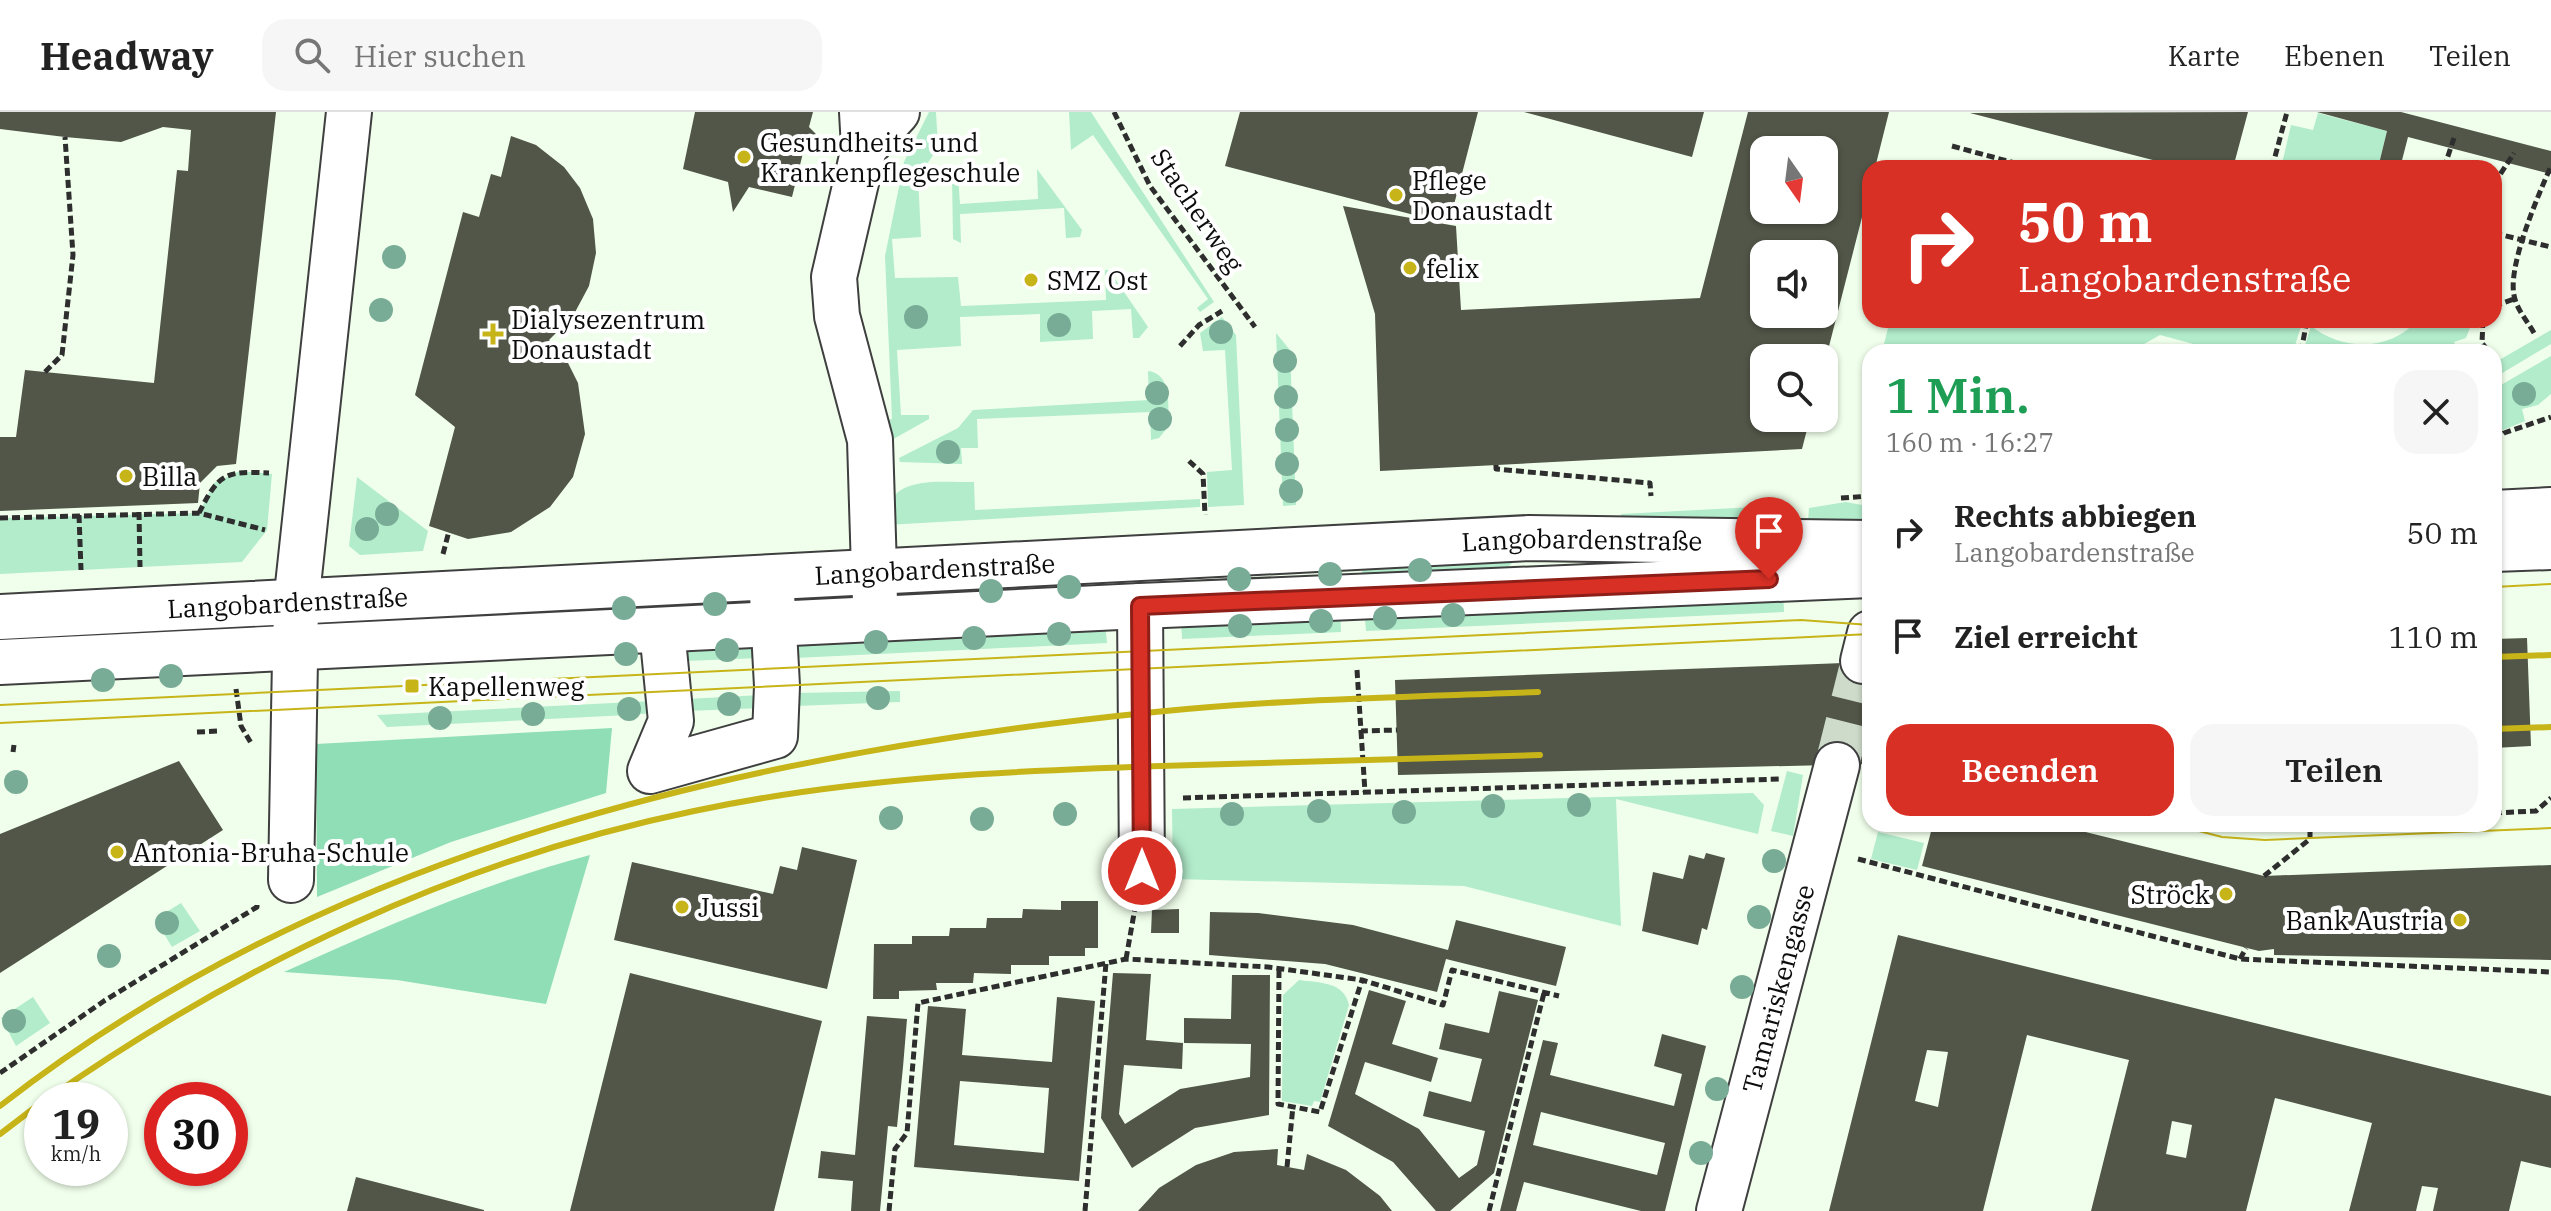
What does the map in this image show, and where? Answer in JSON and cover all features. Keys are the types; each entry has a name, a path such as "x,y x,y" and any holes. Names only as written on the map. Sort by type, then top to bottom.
{"street":[{"path":"274,889 296,604 349,112"},
{"path":"875,619 870,440 837,316 834,277 863,130 897,112"},
{"path":"2502,513 2551,510"},
{"path":"1534,539 1540,589"},
{"name":"Langobardenstraße","path":"0,617 1534,539 1862,543"},
{"path":"2502,549 2551,547"},
{"name":"Langobardenstraße","path":"0,662 1140,606 1862,575"},
{"path":"662,630 671,721 650,771 775,736 777,686 771,578"},
{"path":"1140,606 1142,871"},
{"name":"Tamariskengasse","path":"1719,1211 1837,765"}],"path":[{"name":"Stacherweg","path":"1114,112 1150,186 1255,327"},
{"path":"2274,160 2287,112"},
{"path":"45,372 62,355 73,255 65,137"},
{"path":"2447,160 2454,138"},
{"path":"1952,146 2004,160"},
{"path":"2502,172 2514,153"},
{"path":"2534,333 2514,299 2522,240 2551,166"},
{"path":"2502,235 2551,247"},
{"path":"2502,303 2514,299"},
{"path":"1180,346 1199,325 1222,311"},
{"path":"2502,435 2551,417"},
{"path":"1189,461 1203,474 1206,516"},
{"path":"1496,465 1496,469 1650,483 1651,496"},
{"path":"199,513 214,483 240,471 272,474"},
{"path":"139,512 140,567"},
{"path":"0,518 139,512 199,513 267,530"},
{"path":"79,515 81,570"},
{"path":"443,555 449,531"},
{"path":"1357,670 1365,792"},
{"path":"235,682 241,726 257,753"},
{"path":"1361,731 1397,730"},
{"path":"197,732 219,731"},
{"path":"1142,799 1779,779"},
{"path":"2502,813 2536,811 2551,798"},
{"path":"2264,876 2310,839 2310,832"},
{"path":"1858,859 2240,959 2278,964 2551,972"},
{"path":"1126,959 1142,871"},
{"path":"0,1073 104,1001 257,907 274,889"},
{"path":"2240,959 2246,948"},
{"path":"889,1211 895,1149 907,1133 918,1003 1126,959 1279,969 1362,980 1443,1005 1452,970 1559,996"},
{"path":"1085,1211 1106,963"},
{"path":"1279,969 1278,1104 1320,1112 1362,980"},
{"path":"1489,1211 1544,993"},
{"path":"1287,1167 1293,1106"}],"green space":[{"path":"929,112 936,112 938,148 918,177 921,237 892,239 895,278 958,277 961,306 1106,300 1105,270 1109,270 1148,327 1139,338 1133,338 1131,309 1092,311 1093,339 1040,342 1040,314 960,317 961,346 897,350 901,415 929,415 929,419 881,446 877,423 892,419 885,256 904,162"},
{"path":"1069,112 1091,112 1214,302 1200,312 1197,308 1208,299 1093,135 1071,150"},
{"path":"2318,113 2387,131 2380,160 2283,160 2291,125 2313,130"},
{"path":"1037,169 1082,230 1080,237 1066,238 1064,208 960,214 961,243 953,239 952,177 958,176 960,204 1038,199"},
{"path":"1222,317 1236,335 1244,505 1208,507 1207,472 1232,470 1225,350 1203,351 1200,333"},
{"path":"1888,328 2300,328 2296,344 2193,344 2160,335 2144,344 1884,344"},
{"path":"2310,328 2351,344 2305,344"},
{"path":"2470,328 2466,338 2455,344 2366,344 2380,343 2406,330"},
{"path":"2551,330 2551,344 2502,373 2502,358"},
{"path":"1276,333 1290,350 1296,505 1283,506"},
{"path":"2551,356 2551,394 2538,405 2522,409 2525,421 2502,431 2502,384"},
{"path":"1148,371 1162,378 1167,393 1168,427 1159,438 1151,440 1150,412 977,419 978,448 961,448 962,464 900,462 899,458 958,428 973,410 1149,400"},
{"path":"240,471 272,474 267,530 242,562 0,574 0,518 199,513 214,483"},
{"path":"357,477 428,531 423,551 360,555 349,546"},
{"path":"930,482 974,482 975,510 1200,499 1200,507 886,525 892,499 907,487"},
{"path":"1846,502 1862,505 1862,524 1807,534 1809,508"},
{"path":"1779,508 1783,520 1622,528 1621,514"},
{"path":"1515,560 1504,571 1363,588 1362,562"},
{"path":"1783,589 1784,612 1366,631 1364,608"},
{"path":"1340,610 1341,632 1182,639 1181,619"},
{"path":"1105,622 1107,643 795,658 796,643"},
{"path":"753,640 759,658 686,661 688,648"},
{"path":"900,691 900,702 796,706 795,693"},
{"path":"761,695 761,708 688,711 687,699"},
{"path":"653,701 653,713 628,715 387,727 377,715"},
{"path":"612,728 606,793 451,842 317,897 316,744"},
{"path":"1787,771 1803,775 1793,836 1771,831"},
{"path":"1753,793 1764,805 1758,834 1616,799 1621,926 1464,886 1173,879 1172,809"},
{"path":"1878,832 1924,843 1917,870 1871,859"},
{"path":"590,855 546,1004 397,980 284,972 473,892"},
{"path":"181,903 200,931 172,947 155,919"},
{"path":"1299,980 1336,987 1342,991 1349,1005 1320,1102 1314,1101 1312,1106 1282,1101 1283,995"},
{"path":"33,997 50,1023 16,1046 1,1018"}],"building":[{"path":"0,112 276,112 236,464 217,466 200,483 198,503 0,511 0,437 16,437 25,370 154,383 177,170 188,171 191,130 163,127 121,142 65,137 0,129"},
{"name":"Gesundheits- und Krankenpflegeschule","path":"695,112 813,112 809,127 816,134 805,145 792,197 749,187 733,212 728,182 683,169"},
{"name":"Pflege Donaustadt","path":"1240,112 1478,112 1449,224 1225,166"},
{"name":"Pflege Donaustadt","path":"1524,112 1704,112 1692,157"},
{"path":"1748,112 1889,112 1877,160 1862,160 1862,217 1838,311 1838,240 1750,240 1750,328 1834,328 1830,344 1750,344 1750,432 1806,432 1802,449 1380,471 1375,314 1343,206 1456,226 1461,310 1700,298"},
{"path":"2248,112 2235,160 2153,160 1970,113"},
{"path":"2317,112 2401,112 2551,151 2551,174 2408,137 2402,160 2380,160 2387,131"},
{"name":"Dialysezentrum Donaustadt","path":"511,136 536,145 564,167 580,188 593,219 596,253 589,286 573,316 549,340 568,363 578,383 585,434 573,477 550,507 511,532 468,539 429,526 455,427 415,395 463,212 479,217 491,174 501,177"},
{"path":"2527,638 2531,746 2502,748 2502,639"},
{"path":"1862,662 1862,764 1398,775 1395,680"},
{"path":"179,761 223,830 0,973 0,834"},
{"path":"1931,832 2085,832 2264,876 2551,865 2551,960 2274,955 2274,949 2259,951 1922,866"},
{"path":"802,847 857,860 827,989 614,940 632,862 773,894 780,866 797,870"},
{"path":"1706,853 1725,858 1707,930 1702,928 1698,945 1642,931 1653,872 1683,879 1689,855 1704,859"},
{"path":"1061,901 1098,901 1098,948 1085,948 1085,956 1049,956 1049,965 1011,965 1011,974 974,973 973,983 936,983 937,990 899,991 899,999 873,999 874,944 912,944 912,936 949,936 950,928 986,928 987,918 1022,918 1023,909 1061,910"},
{"path":"1179,909 1179,933 1151,933 1152,910"},
{"path":"1210,912 1258,913 1353,925 1448,950 1456,920 1566,947 1556,986 1446,959 1437,992 1325,964 1209,955"},
{"path":"1898,935 2551,1096 2551,1168 2521,1161 2509,1211 2433,1211 2438,1188 2422,1186 2416,1211 2349,1211 2372,1123 2275,1098 2246,1211 2091,1211 2129,1060 2027,1035 1983,1211 1829,1211","holes":["1927,1050 1948,1052 1938,1107 1915,1101","2172,1121 2192,1125 2186,1158 2166,1154"]},
{"path":"630,973 822,1021 774,1211 570,1211"},
{"path":"1113,973 1151,974 1146,1040 1183,1043 1182,1069 1124,1065 1119,1114 1125,1124 1180,1089 1250,1077 1251,1044 1184,1043 1184,1018 1231,1019 1232,975 1270,975 1269,1115 1195,1128 1132,1168 1101,1118"},
{"path":"1369,990 1406,1001 1392,1044 1438,1058 1431,1082 1365,1062 1355,1094 1419,1129 1459,1178 1477,1165 1485,1131 1423,1116 1429,1091 1471,1102 1482,1059 1439,1049 1445,1023 1489,1033 1499,991 1538,1000 1494,1173 1450,1211 1436,1211 1393,1162 1328,1126"},
{"path":"1057,997 1095,1001 1079,1181 914,1167 928,1006 966,1009 962,1055 1052,1062","holes":["960,1081 1049,1088 1044,1153 954,1145"]},
{"path":"867,1016 907,1019 897,1127 888,1126 880,1211 851,1211 853,1181 818,1178 821,1151 855,1155"},
{"path":"1662,1034 1706,1046 1665,1211 1641,1211 1524,1182 1516,1211 1500,1211 1543,1040 1558,1043 1550,1075 1674,1106 1682,1074 1654,1066","holes":["1541,1112 1665,1143 1657,1175 1533,1145"]},
{"path":"1278,1149 1277,1165 1304,1170 1307,1154 1346,1170 1380,1196 1392,1211 1138,1211 1159,1188 1196,1165 1234,1152"},
{"path":"356,1177 484,1210 484,1211 347,1211"}],"tunnel":[{"path":"1837,765 1862,665"}],"tram line":[{"path":"2502,587 2551,584"},
{"path":"0,705 1801,620 1862,624"},
{"path":"0,723 1862,634"},
{"path":"2502,830 2551,828"},
{"path":"2203,832 2222,837 2265,840 2456,832"}],"railway":[{"path":"2502,657 2551,655"},
{"path":"0,1106 127,1017 262,942 403,879 548,828 697,787 849,755 1002,730 1155,712 1298,701 1538,692"},
{"path":"2502,729 2551,727"},
{"path":"73,1082 196,1004 355,922 522,857 694,811 818,790 943,777 1131,767 1540,755"},
{"path":"0,1134 24,1116"}],"place":[{"name":"Gesundheits- und Krankenpflegeschule","path":"744,157"},
{"name":"Pflege Donaustadt","path":"1396,195"},
{"name":"felix","path":"1410,268"},
{"name":"SMZ Ost","path":"1031,280"},
{"name":"Dialysezentrum Donaustadt","path":"493,334"},
{"name":"Billa","path":"126,476"},
{"name":"Kapellenweg","path":"412,686"},
{"name":"Antonia-Bruha-Schule","path":"117,852"},
{"name":"Ströck","path":"2226,894"},
{"name":"Jussi","path":"682,907"},
{"name":"Bank Austria","path":"2460,920"}],"route":[{"path":"1142,871 1140,606 1769,579"}]}
